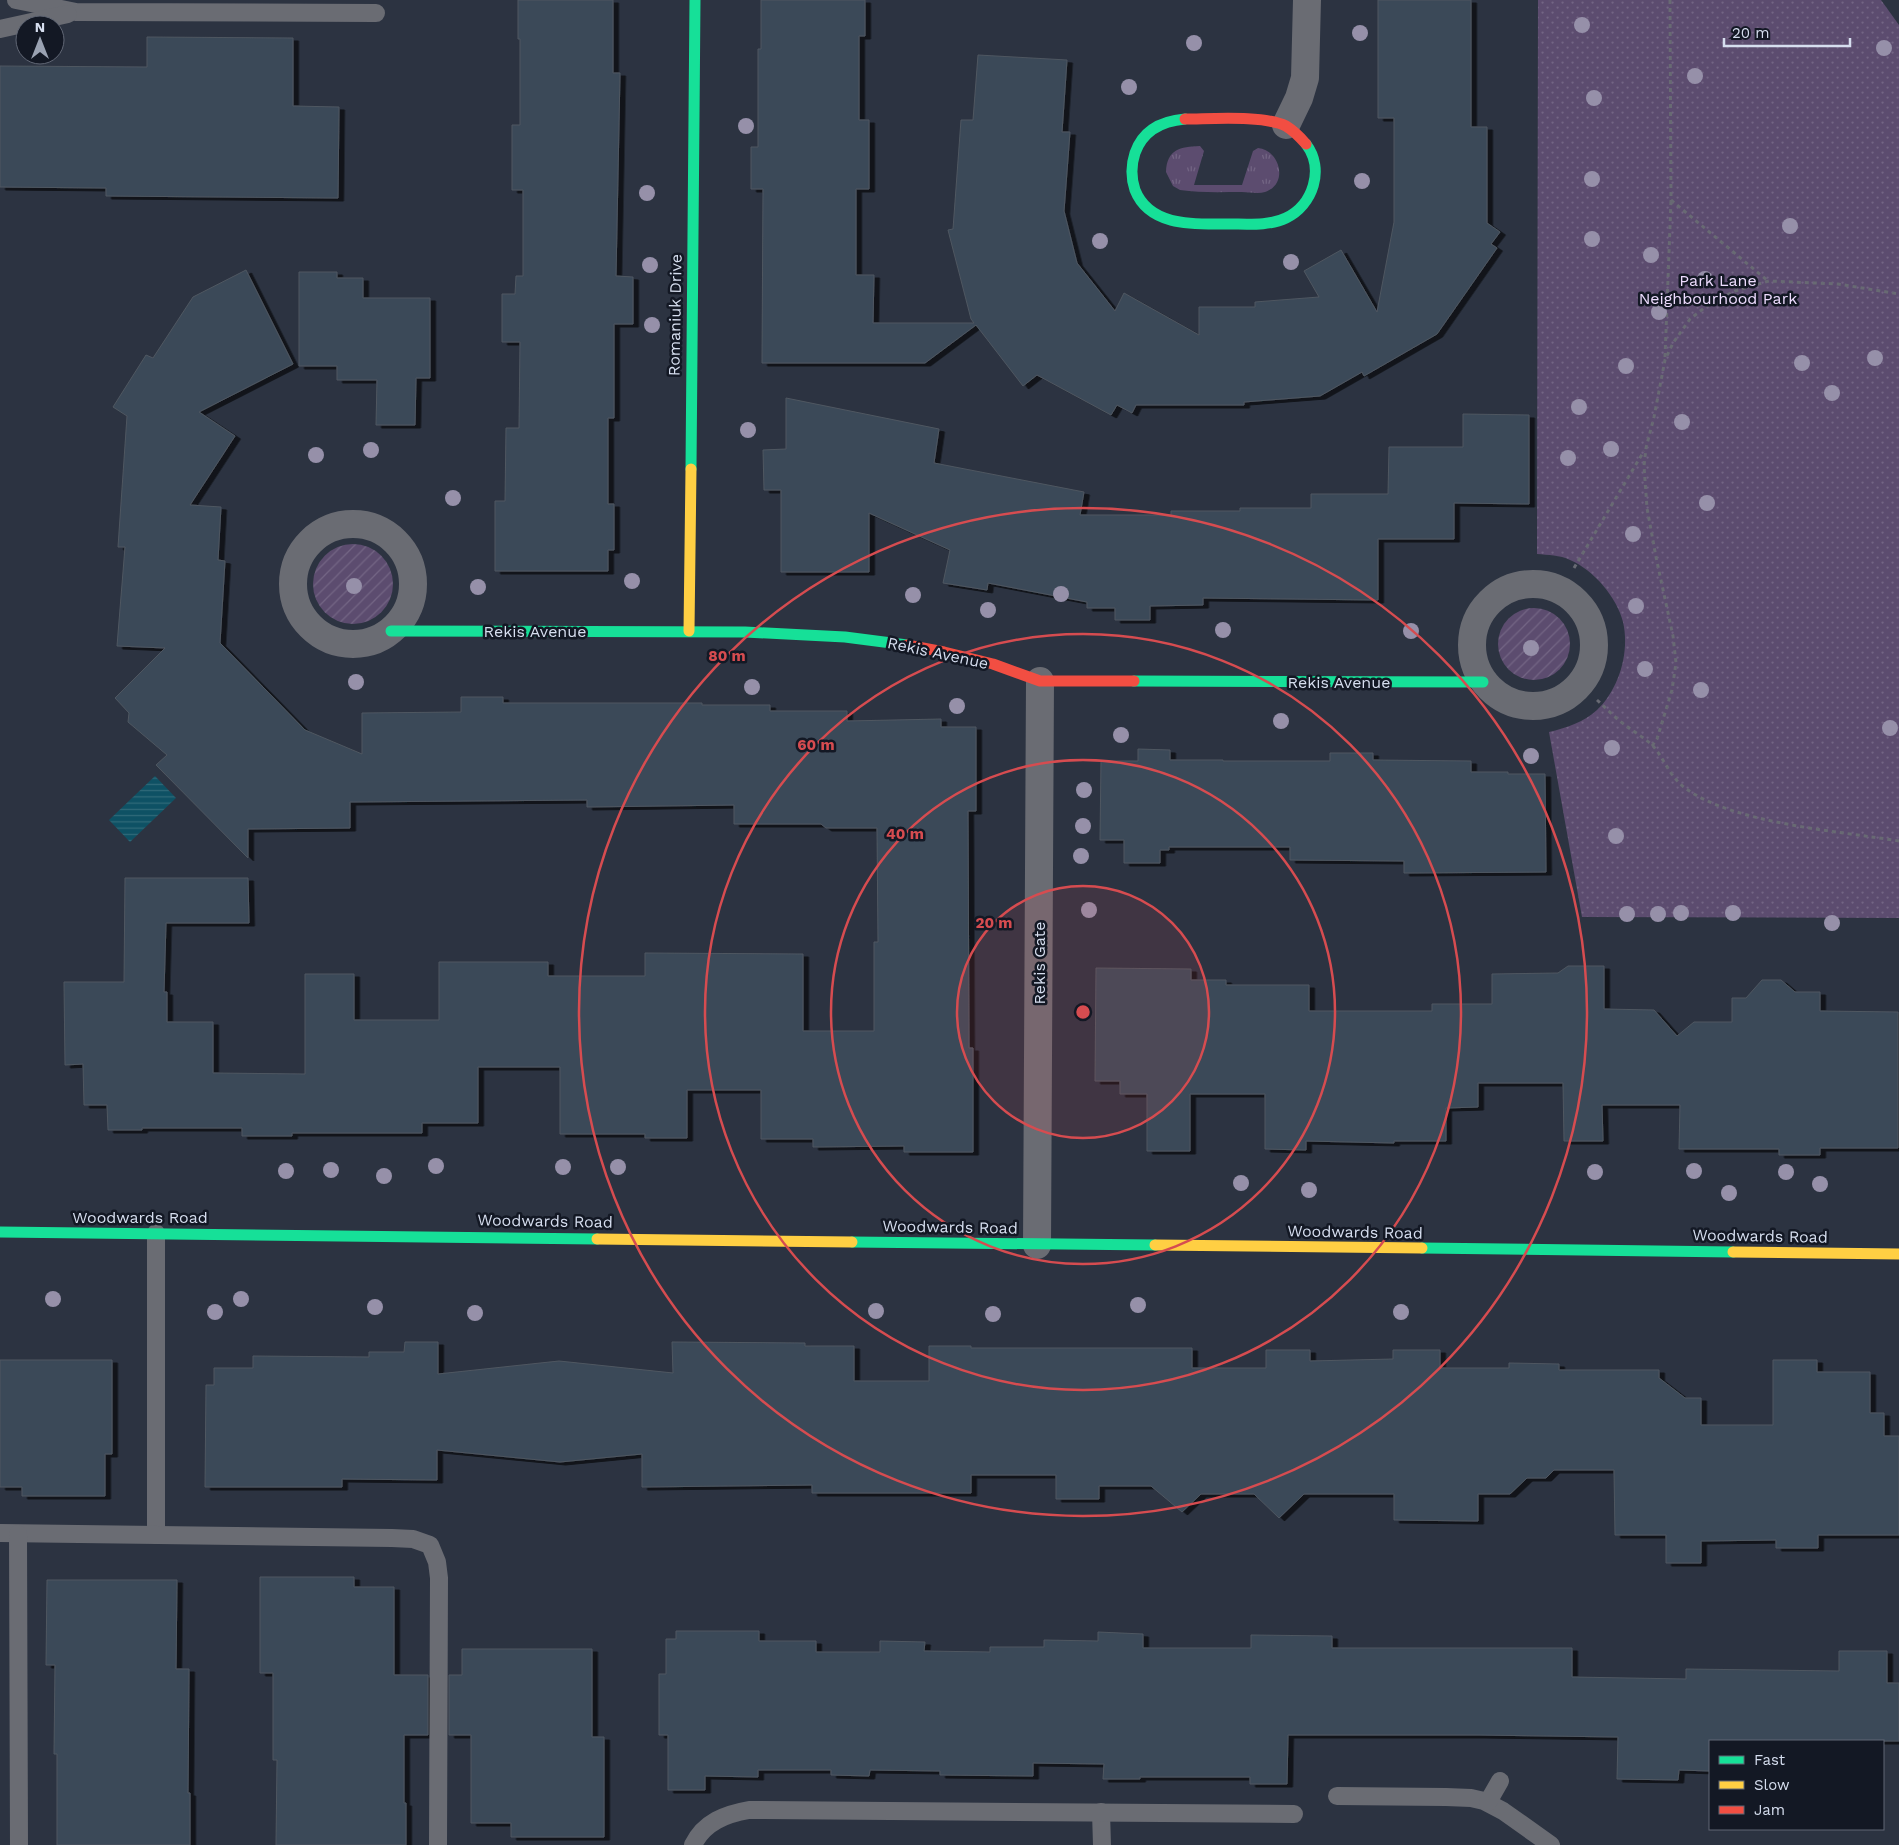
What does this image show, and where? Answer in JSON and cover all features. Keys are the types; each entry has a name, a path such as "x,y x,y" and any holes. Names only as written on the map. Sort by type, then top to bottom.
{"street":[{"name":"Romaniuk Drive","path":"689,631 694,0"},
{"path":"1286,125 1300,98 1304,78 1307,0"},
{"path":"1185,119 1258,119 1276,121 1286,125 1294,129 1305,140 1313,155 1316,172 1309,196 1298,209 1284,218 1267,223 1172,221 1155,214 1141,202 1137,195 1131,169 1134,153 1143,137 1156,126 1173,120 1185,119"},
{"name":"Rekis Avenue","path":"391,631 407,609 413,585 413,576 408,558 397,542 381,530 362,524 333,527 315,536 302,552 294,570 292,590 298,608 309,625 325,637 344,643 364,643 391,631 689,631 806,634 886,641 992,663 1040,681 1483,682"},
{"path":"1532,584 1542,585 1571,597 1585,613 1590,622 1594,641 1593,661 1585,678 1571,692 1546,705 1526,706 1503,698 1483,682 1472,655 1472,634 1480,615 1493,599 1516,587 1532,584"},
{"name":"Rekis Gate","path":"1037,1245 1040,681"},
{"name":"Woodwards Road","path":"0,1232 1899,1254"}],"lane":[{"path":"16,0 76,12"},
{"path":"0,29 76,12 159,6 376,12"},
{"path":"156,1233 156,1535"},
{"path":"0,1533 392,1538 413,1539 430,1546 437,1562 438,1578 438,1845"},
{"path":"18,1534 19,1845"},
{"path":"1488,1802 1500,1782"},
{"path":"1337,1796 1471,1798 1488,1802 1547,1844"},
{"path":"693,1845 704,1828 717,1819 732,1813 749,1810 1294,1814"},
{"path":"1102,1812 1102,1845"}],"path":[{"path":"1652,746 1657,739 1672,690 1676,663 1673,636 1647,508 1644,478 1646,448 1665,360 1671,200 1670,0"},
{"path":"1671,200 1768,282"},
{"path":"1665,360 1681,330 1700,311 1712,302 1735,291 1768,282 1862,286 1899,294"},
{"path":"1574,568 1646,448"},
{"path":"1597,700 1623,724 1652,746 1676,780 1706,800 1744,813 1781,822 1899,841"}],"green space":[{"name":"Park Lane Neighbourhood Park","path":"1538,0 1881,0 1899,25 1899,918 1582,917 1549,732 1581,721 1597,710 1605,701 1617,681 1621,669 1624,657 1625,634 1623,622 1616,604 1596,578 1566,558 1537,554"},
{"path":"1200,146 1204,151 1194,185 1242,185 1253,151 1258,148 1266,150 1276,161 1279,168 1277,182 1272,188 1259,193 1180,190 1173,186 1166,172 1169,158 1176,151 1186,147"},
{"path":"353,544 368,547 381,556 390,569 393,584 390,599 381,612 368,621 353,624 338,621 325,612 316,599 313,584 316,569 325,556 338,547"},
{"path":"1541,608 1560,618 1568,630 1570,644 1568,658 1560,670 1548,678 1527,680 1508,670 1500,658 1498,637 1508,618 1520,610"}],"water":[{"path":"155,776 176,798 130,842 109,820"}],"building":[{"path":"518,0 613,0 613,73 620,73 616,276 633,277 633,324 614,324 614,418 608,418 608,504 614,504 614,550 608,550 608,571 495,571 495,501 505,501 506,428 519,428 520,342 502,342 502,294 515,294 516,276 523,276 523,190 512,190 512,125 520,125"},
{"path":"761,0 865,0 865,36 859,36 859,120 869,120 869,189 856,189 856,275 874,275 873,323 974,323 971,319 948,230 953,229 961,120 973,120 978,55 1067,60 1062,132 1070,132 1064,211 1077,263 1115,311 1124,293 1199,335 1199,307 1255,307 1255,302 1319,297 1304,271 1341,250 1377,312 1394,222 1394,118 1378,118 1378,0 1471,0 1471,127 1487,127 1487,223 1500,232 1491,244 1497,248 1437,334 1364,376 1362,372 1320,396 1244,402 1244,405 1136,405 1132,413 1117,405 1111,415 1037,375 1023,386 976,325 925,363 762,363 763,189 751,189 751,147 758,147 758,49 761,49"},
{"path":"147,37 293,38 293,106 339,107 338,198 106,196 106,188 0,187 0,66 147,67"},
{"path":"246,270 293,364 199,412 235,436 190,505 221,507 218,560 225,561 220,643 305,730 362,754 362,713 461,712 461,697 503,697 503,703 770,705 770,711 847,711 847,721 941,719 941,727 976,727 976,811 968,811 969,1048 973,1048 973,1152 904,1152 904,1146 813,1147 813,1139 761,1139 761,1090 687,1090 687,1138 645,1138 645,1134 560,1134 560,1067 478,1067 478,1123 422,1123 422,1133 292,1133 292,1136 242,1136 242,1128 108,1130 107,1105 84,1105 83,1064 65,1065 64,982 124,982 125,878 248,878 249,923 166,923 164,992 167,992 167,1022 213,1022 213,1073 305,1074 305,974 354,974 354,1020 439,1020 439,962 548,962 548,976 645,976 645,953 803,954 803,1031 874,1031 874,942 878,942 877,828 826,828 821,824 734,824 734,805 587,807 587,800 350,802 350,828 248,829 248,858 156,765 167,755 128,722 129,713 115,698 165,648 117,646 125,547 118,547 127,416 113,407 146,355 153,358 193,297"},
{"path":"299,272 337,272 337,278 363,278 363,298 430,298 430,378 416,378 415,425 376,425 377,380 337,380 337,366 299,366"},
{"path":"786,398 939,429 934,463 1084,492 1080,515 1171,515 1171,511 1240,511 1240,508 1311,508 1311,494 1388,494 1389,447 1463,447 1463,414 1529,415 1529,504 1454,503 1454,539 1378,539 1378,600 1203,598 1203,605 1150,606 1150,620 1115,620 1115,608 1087,608 1087,602 988,583 987,590 943,583 950,550 869,513 869,572 781,572 781,490 764,490 763,450 786,449"},
{"path":"1138,749 1170,750 1170,760 1223,761 1330,761 1330,753 1373,753 1373,760 1471,761 1471,772 1545,774 1546,872 1404,873 1404,861 1290,860 1290,847 1169,847 1169,850 1160,850 1160,863 1124,863 1124,840 1100,840 1101,761 1138,761"},
{"path":"1568,966 1604,966 1604,1009 1654,1010 1677,1036 1694,1022 1732,1022 1732,998 1746,998 1762,980 1781,980 1795,992 1820,992 1820,1011 1898,1012 1898,1148 1820,1148 1820,1155 1779,1155 1779,1149 1679,1149 1680,1105 1602,1105 1603,1141 1564,1141 1563,1083 1478,1083 1478,1107 1446,1108 1446,1141 1394,1141 1394,1143 1306,1141 1306,1150 1265,1149 1265,1094 1190,1094 1190,1151 1147,1151 1147,1094 1120,1094 1120,1081 1095,1081 1096,968 1191,969 1191,980 1226,980 1226,985 1309,985 1309,1011 1432,1011 1432,1004 1492,1004 1492,974 1558,973"},
{"path":"405,1342 438,1342 438,1374 559,1361 673,1373 672,1342 805,1343 805,1346 854,1346 854,1381 929,1381 929,1346 971,1346 971,1348 1192,1348 1192,1368 1266,1368 1266,1350 1310,1350 1310,1361 1393,1359 1393,1350 1440,1350 1440,1368 1509,1368 1509,1363 1559,1364 1559,1370 1659,1370 1659,1378 1685,1398 1701,1398 1701,1425 1773,1425 1773,1360 1817,1360 1817,1372 1870,1372 1870,1413 1884,1413 1884,1436 1899,1436 1899,1535 1818,1535 1818,1548 1776,1548 1776,1540 1701,1541 1701,1563 1666,1563 1666,1535 1615,1535 1614,1470 1554,1470 1546,1478 1527,1478 1510,1494 1478,1494 1478,1521 1394,1520 1394,1494 1304,1494 1279,1518 1254,1494 1201,1494 1182,1512 1151,1486 1099,1486 1099,1499 1056,1499 1056,1475 971,1475 971,1493 812,1493 812,1485 642,1487 642,1454 560,1462 437,1450 437,1480 342,1479 342,1487 205,1487 206,1385 214,1385 214,1368 253,1368 253,1356 369,1357 369,1352 404,1352"},
{"path":"0,1360 112,1360 112,1454 105,1454 105,1496 22,1496 22,1487 0,1487"},
{"path":"260,1577 354,1577 354,1587 394,1587 394,1675 428,1675 428,1735 404,1735 406,1845 276,1845 277,1760 273,1760 273,1673 260,1673"},
{"path":"47,1580 177,1580 176,1669 189,1669 188,1793 190,1793 190,1845 57,1845 57,1754 54,1754 55,1665 46,1665"},
{"path":"676,1631 759,1631 759,1641 816,1641 816,1652 880,1652 880,1641 925,1642 924,1651 990,1652 990,1647 1044,1647 1044,1640 1098,1641 1098,1632 1143,1634 1143,1648 1251,1648 1251,1635 1332,1636 1332,1648 1572,1648 1572,1677 1686,1679 1686,1669 1839,1671 1839,1651 1887,1651 1887,1683 1899,1683 1899,1741 1709,1740 1709,1771 1679,1770 1678,1780 1617,1779 1618,1737 1288,1735 1287,1784 1250,1784 1250,1777 1103,1779 1104,1764 1033,1763 1033,1776 940,1775 940,1771 870,1770 869,1776 831,1775 831,1770 758,1770 758,1777 705,1776 705,1790 668,1790 668,1735 659,1735 659,1674 666,1674 666,1639 676,1639"},
{"path":"462,1649 592,1649 592,1737 604,1737 604,1837 511,1837 511,1823 471,1823 471,1735 449,1735 449,1675 462,1675"}],"traffic: fast":[{"path":"691,469 695,0"},
{"path":"1185,119 1161,125 1148,133 1135,153 1132,167 1135,190 1142,202 1152,211 1176,221 1203,224 1258,224 1280,221 1286,218 1303,204 1313,186 1315,164 1306,144"},
{"path":"391,631 745,632 845,637 907,645"},
{"path":"1134,681 1483,682"},
{"path":"0,1232 597,1239"},
{"path":"852,1242 1155,1245"},
{"path":"1422,1248 1733,1252"}],"traffic: slow":[{"path":"689,631 691,469"},
{"path":"597,1239 852,1242"},
{"path":"1155,1245 1422,1248"},
{"path":"1733,1252 1899,1254"}],"traffic: jam":[{"path":"1185,119 1237,118 1265,120 1286,126 1306,144"},
{"path":"907,645 993,664 1040,681 1134,681"}]}
